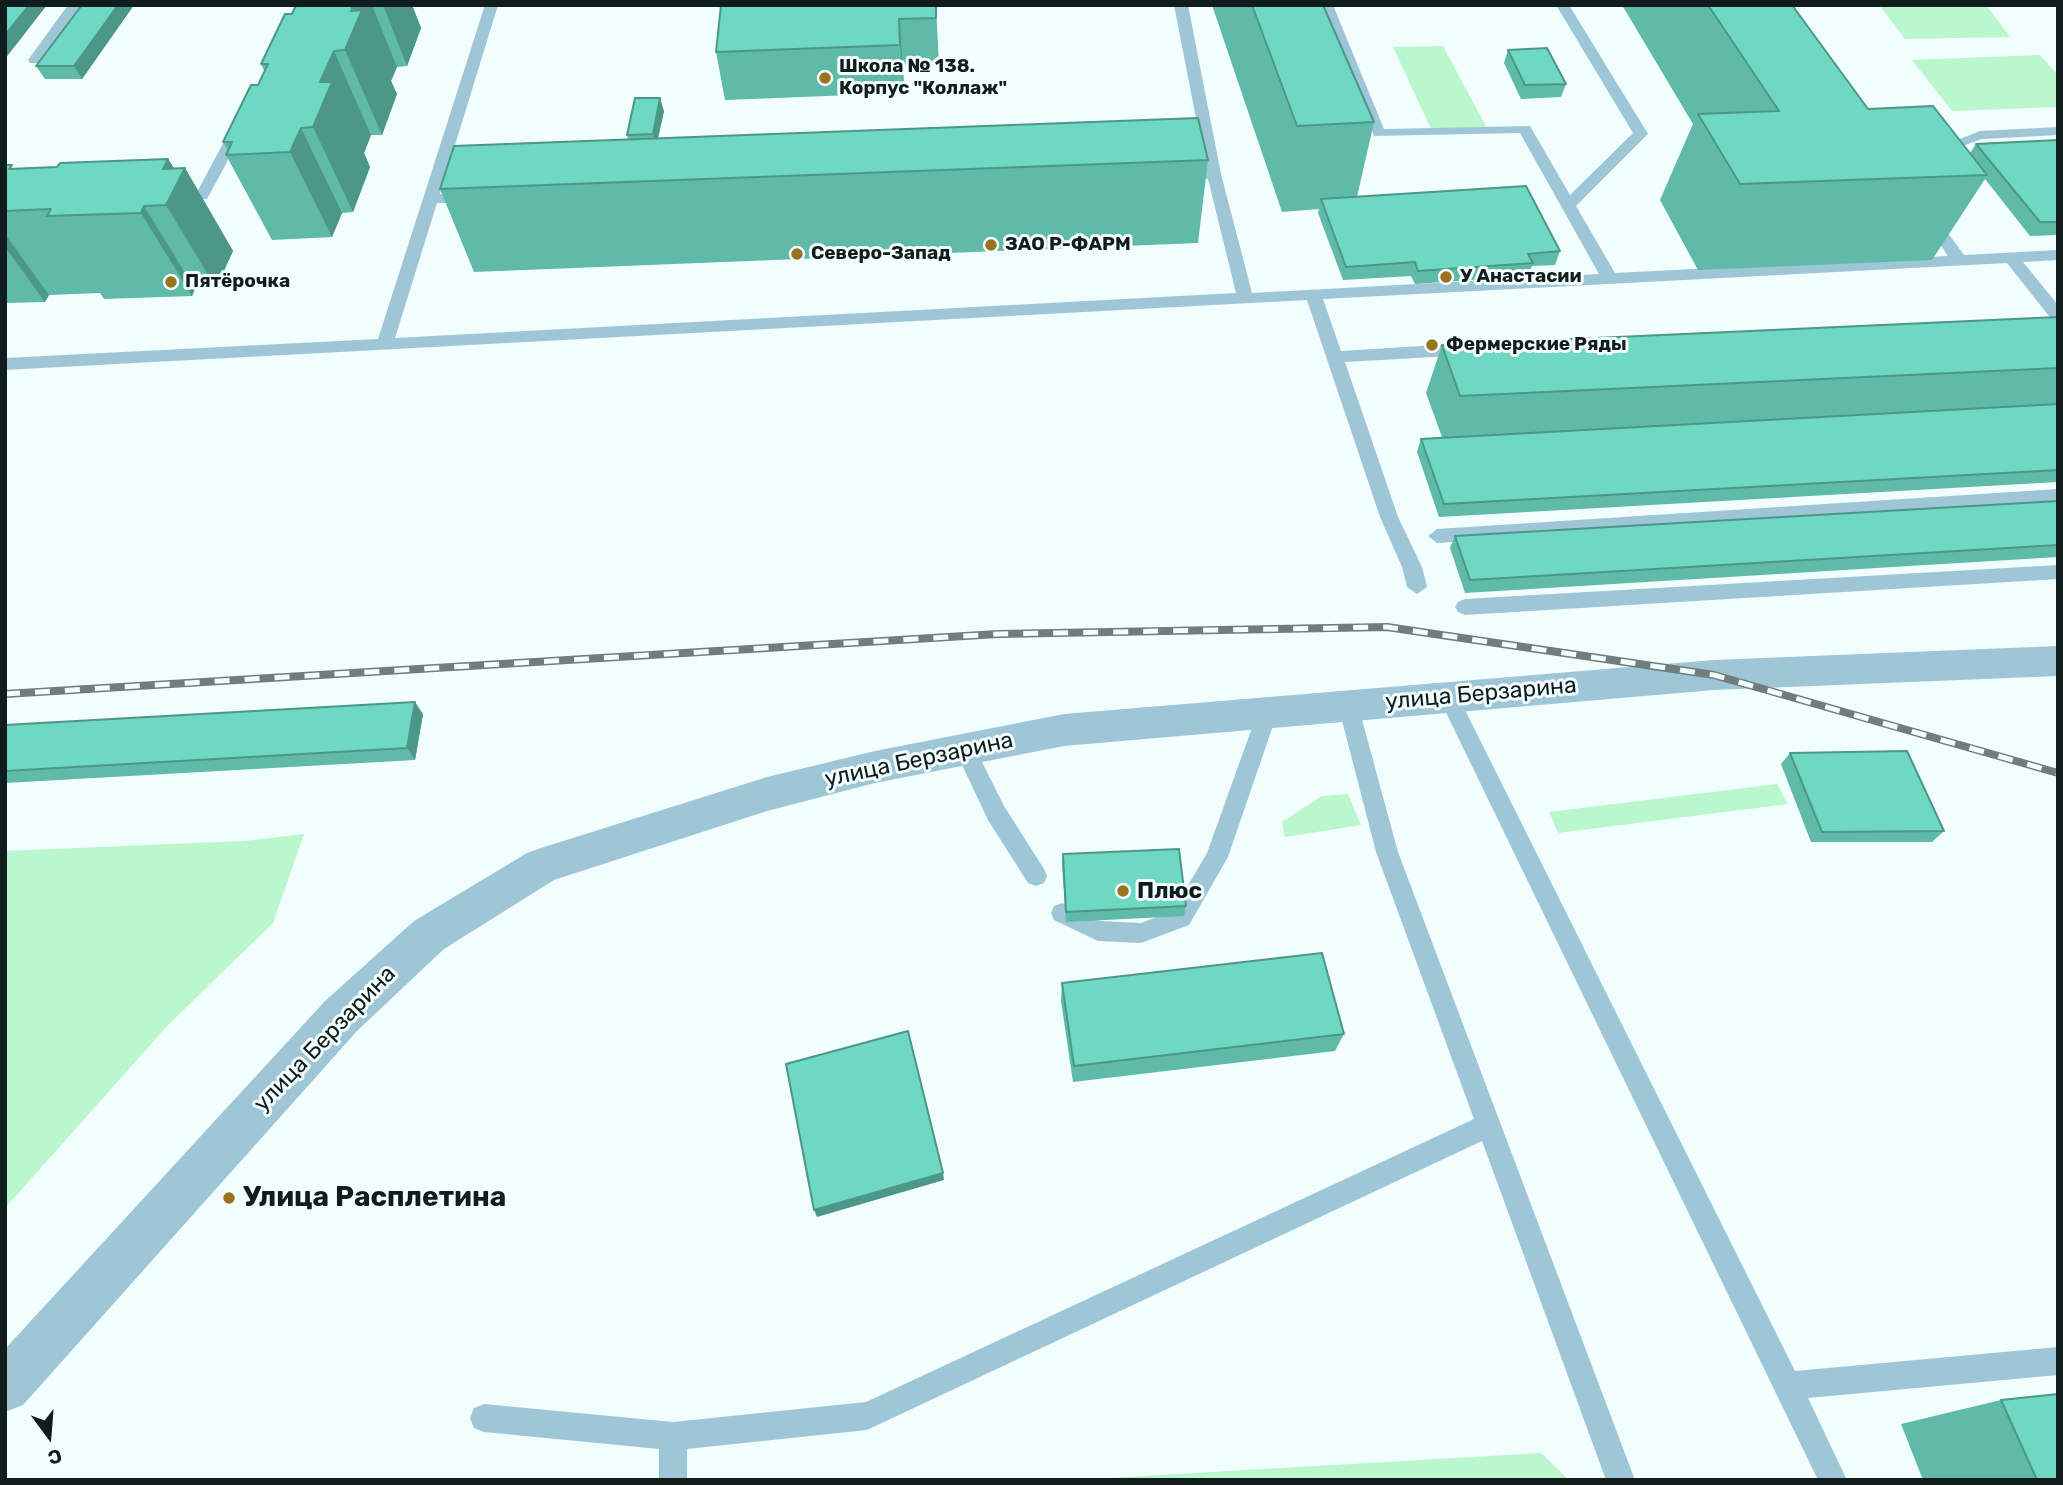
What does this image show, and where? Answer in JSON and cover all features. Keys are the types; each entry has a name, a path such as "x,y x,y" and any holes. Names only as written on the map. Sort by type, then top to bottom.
{"street":[{"name":"улица Берзарина","path":"5,1387 341,1016 429,934 541,866 767,794 965,748 1064,730 1714,676 2058,661"}],"lane":[{"path":"35,60 75,5"},
{"path":"385,343 433,199 492,5"},
{"path":"1181,5 1214,174 1245,299"},
{"path":"1326,5 1379,133 1525,129 1610,279"},
{"path":"1562,5 1640,134 1567,206"},
{"path":"150,198 202,196 246,113"},
{"path":"1919,158 1980,135 2058,131"},
{"path":"1160,176 1214,174"},
{"path":"433,199 484,197"},
{"path":"1917,198 1961,261"},
{"path":"5,364 1314,297 2058,255"},
{"path":"2012,258 2058,316"},
{"path":"1314,297 1390,517 1418,587"},
{"path":"1335,357 1487,348"},
{"path":"1437,536 2058,496"},
{"path":"1465,607 2058,572"},
{"path":"1448,696 1790,1386 1833,1480"},
{"path":"1348,705 1387,852 1622,1480"},
{"path":"1062,913 1098,931 1141,933 1181,918 1217,857 1268,711"},
{"path":"965,748 996,813 1036,876"},
{"path":"484,1418 673,1436 867,1416 1489,1125"},
{"path":"1790,1386 2058,1361"},
{"path":"673,1436 673,1480"}],"green space":[{"path":"1879,5 1986,5 2010,37 1905,39"},
{"path":"1443,46 1488,130 1432,131 1393,47"},
{"path":"2040,55 2058,75 2058,107 1952,111 1912,60"},
{"path":"1777,784 1788,804 1558,833 1549,812"},
{"path":"1348,794 1361,825 1285,837 1282,822 1322,796"},
{"path":"304,834 273,923 168,1025 5,1208 5,851 245,841"},
{"path":"1541,1453 1569,1480 1109,1478"}],"building":[{"path":"5,5 29,5 5,35"},
{"path":"82,5 118,5 74,66 36,66"},
{"path":"296,5 353,5 351,11 362,10 345,50 334,51 320,82 332,82 313,127 301,128 290,152 226,155 232,142 223,142 251,85 258,85 268,64 261,64 285,14 292,14"},
{"path":"721,5 936,5 936,18 899,19 900,45 716,52"},
{"path":"1252,5 1323,5 1374,122 1297,126"},
{"path":"1708,5 1792,5 1868,109 1933,106 1987,175 1740,184 1698,114 1779,111"},
{"path":"1547,48 1566,84 1525,85 1508,50"},
{"path":"635,98 660,98 653,134 627,135"},
{"path":"1198,118 1208,160 440,189 454,146"},
{"path":"2058,140 2058,222 2040,222 1976,144"},
{"path":"168,159 163,169 185,168 166,205 144,206 141,213 47,216 51,209 5,211 5,165 12,165 9,169 57,167 60,163"},
{"path":"1526,186 1560,251 1528,254 1533,263 1418,271 1415,262 1346,267 1321,199"},
{"path":"2058,317 2058,368 1460,396 1442,345"},
{"path":"2058,404 2058,470 1444,504 1421,439"},
{"path":"2058,501 2058,545 1470,580 1455,536"},
{"path":"415,702 407,748 5,771 5,725"},
{"path":"1907,751 1944,831 1822,832 1790,753"},
{"name":"Плюс","path":"1179,849 1186,906 1066,912 1063,854"},
{"path":"1322,953 1344,1034 1074,1066 1062,983"},
{"path":"908,1031 943,1173 814,1210 786,1064"},
{"path":"2058,1394 2058,1480 2037,1480 2001,1400"}],"railway":[{"path":"5,694 998,634 1387,627 1714,675 2058,773"}],"place":[{"name":"Школа № 138. Корпус \"Коллаж\"","path":"825,78"},
{"name":"ЗАО Р-ФАРМ","path":"991,245"},
{"name":"Северо-Запад","path":"797,254"},
{"name":"У Анастасии","path":"1446,277"},
{"name":"Пятёрочка","path":"171,282"},
{"name":"Фермерские Ряды","path":"1432,345"},
{"name":"Плюс","path":"1123,891"},
{"name":"Улица Расплетина","path":"229,1198"}]}
